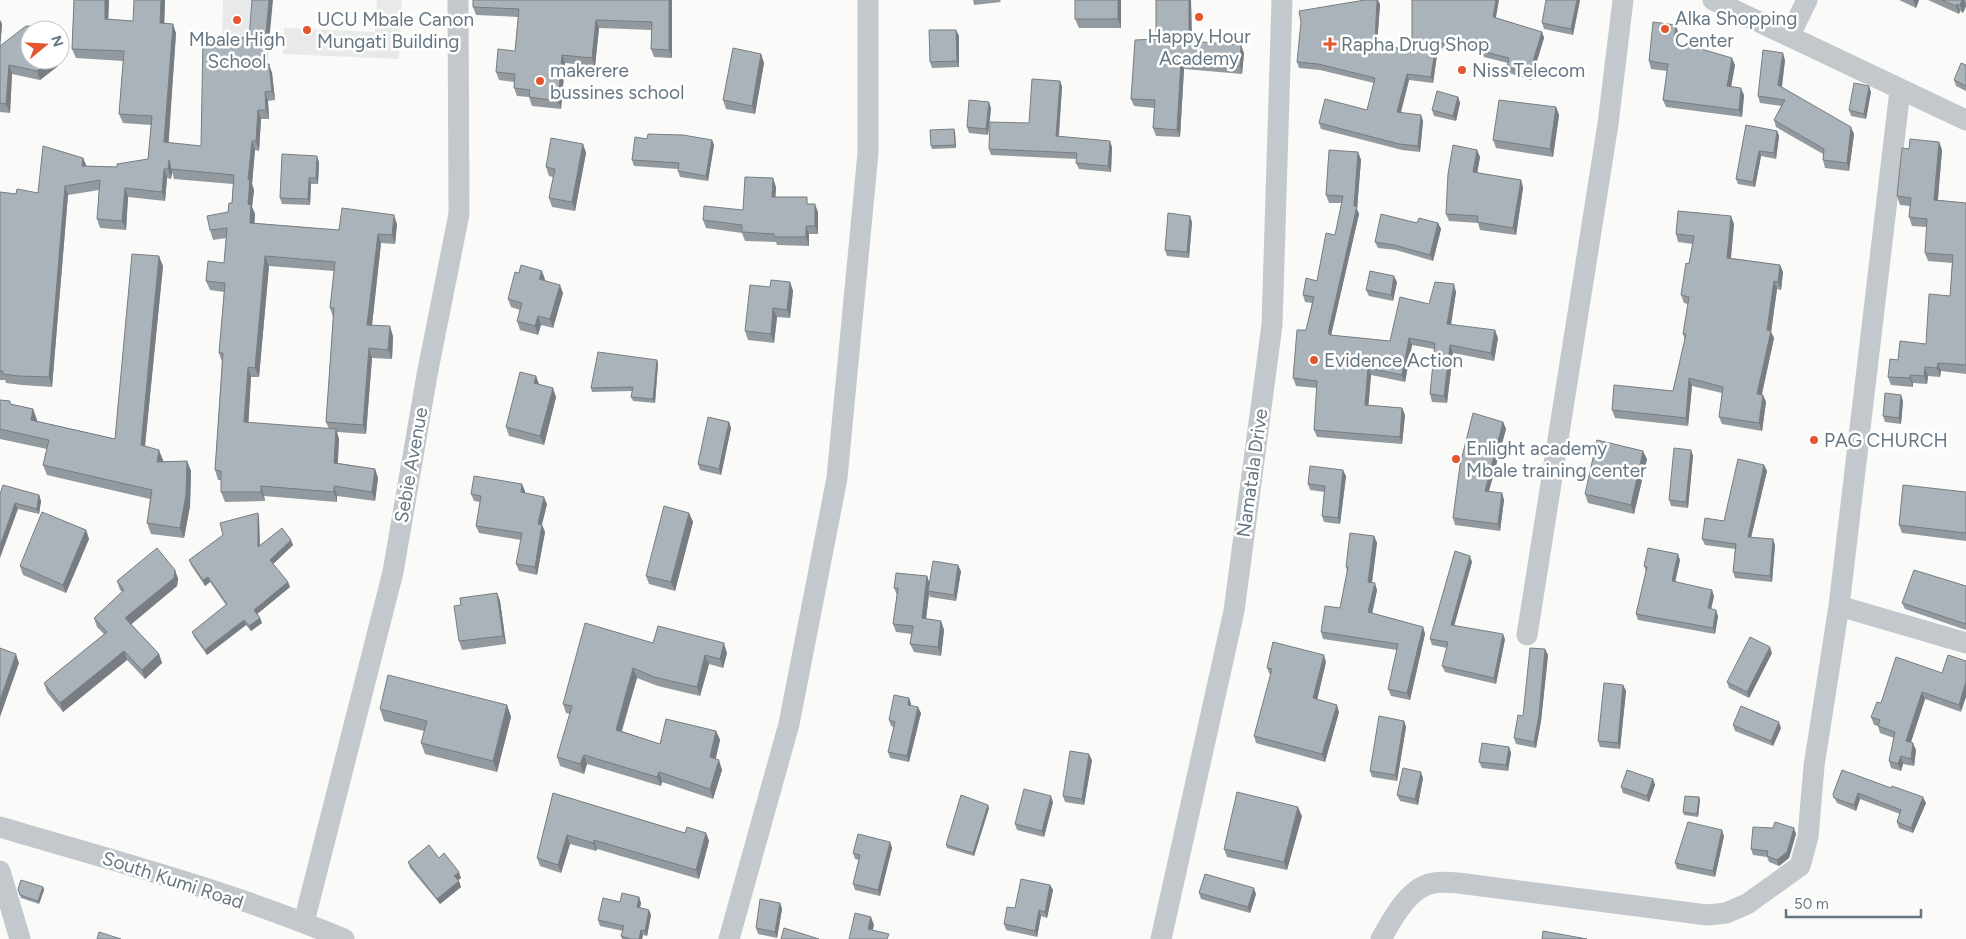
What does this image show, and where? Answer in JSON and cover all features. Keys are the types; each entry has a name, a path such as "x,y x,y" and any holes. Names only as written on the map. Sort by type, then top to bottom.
{"street":[{"name":"Sebie Avenue","path":"304,922 393,572 427,375 459,214 458,0"},
{"path":"729,939 789,724 837,478 868,153 868,0"},
{"name":"Namatala Drive","path":"1161,939 1234,610 1272,325 1282,0"},
{"path":"1527,635 1608,124 1623,0"},
{"path":"1713,0 1966,120"},
{"path":"1790,35 1807,0"},
{"path":"1381,939 1399,909 1417,891 1433,882 1458,883 1707,915 1726,913 1748,904 1800,866 1808,837 1814,766 1839,606 1900,90"},
{"path":"1839,606 1966,643"},
{"name":"South Kumi Road","path":"0,827 159,874 304,922 344,939"},
{"path":"0,871 20,939"}],"shaded area":[{"name":"Mbale High School","path":"223,0 253,0 252,41 222,40"},
{"name":"UCU Mbale Canon Mungati Building","path":"377,0 402,0 399,59 283,54 284,28 375,32"}],"building":[{"path":"74,0 105,0 105,19 133,21 134,0 161,0 160,23 173,24 164,142 201,146 203,36 249,38 252,0 269,0 263,64 269,64 272,91 265,92 266,110 258,110 256,141 252,141 248,180 250,180 248,204 251,205 250,223 339,230 342,208 394,215 392,235 378,234 367,325 390,326 388,350 369,348 363,425 326,422 334,308 330,308 335,262 265,256 255,368 248,367 244,422 336,429 334,463 375,469 372,492 334,486 334,492 261,486 261,492 221,492 221,471 215,470 223,353 219,353 225,283 206,281 208,261 224,263 227,228 210,230 207,216 228,212 229,203 232,203 234,175 171,169 169,160 168,169 164,169 162,192 125,188 122,221 97,219 100,180 65,186 49,377 19,376 3,374 3,371 0,371 0,192 16,194 17,189 38,193 43,146 83,158 82,166 117,167 117,164 148,159 152,116 119,114 124,51 72,49"},
{"path":"473,0 669,0 669,50 651,49 652,22 596,20 592,58 562,55 558,101 529,97 530,90 514,88 515,74 496,72 498,49 515,51 519,9 473,7"},
{"path":"1075,0 1118,0 1118,19 1075,19"},
{"path":"1156,0 1189,0 1189,41 1241,45 1240,66 1181,61 1177,130 1153,128 1155,100 1131,99 1135,40 1156,39"},
{"path":"1365,0 1377,0 1375,42 1412,52 1412,0 1496,0 1493,17 1542,32 1529,74 1507,67 1509,58 1481,51 1483,45 1436,43 1431,77 1407,74 1397,112 1421,115 1418,146 1399,144 1319,123 1325,99 1367,110 1375,78 1318,64 1297,62 1301,22 1299,11"},
{"path":"1546,0 1577,0 1571,29 1542,23"},
{"path":"1942,0 1962,0 1960,5 1957,4 1956,6"},
{"path":"1653,22 1676,25 1674,41 1732,58 1727,86 1741,88 1739,110 1663,100 1668,64 1649,61"},
{"path":"929,30 956,30 957,61 930,62"},
{"path":"20,31 20,67 9,65 6,104 0,103 0,46"},
{"path":"733,48 761,54 752,106 723,100"},
{"path":"1763,50 1783,53 1778,85 1851,127 1847,163 1823,160 1824,149 1774,120 1785,100 1758,96"},
{"path":"1961,63 1966,65 1966,86 1954,80"},
{"path":"1032,79 1060,81 1056,136 1110,141 1108,166 1076,163 1077,153 989,149 990,122 1029,123"},
{"path":"1854,83 1869,86 1864,114 1849,110"},
{"path":"1437,91 1458,97 1453,116 1432,110"},
{"path":"969,100 989,102 986,129 967,127"},
{"path":"1499,100 1556,107 1550,149 1493,140"},
{"path":"1746,125 1777,131 1774,153 1759,151 1753,182 1736,179"},
{"path":"954,129 955,145 931,146 930,130"},
{"path":"648,134 683,135 712,140 706,176 678,171 679,163 632,160 635,137 647,139"},
{"path":"551,138 583,144 572,202 549,198 555,169 546,167"},
{"path":"1910,139 1939,142 1934,200 1966,203 1966,365 1938,363 1937,368 1925,367 1924,376 1910,375 1910,378 1888,377 1890,359 1898,360 1900,341 1926,344 1929,294 1950,296 1953,255 1925,253 1927,219 1909,217 1911,198 1897,196 1902,148 1909,149"},
{"path":"1453,145 1477,150 1473,172 1521,180 1513,228 1477,222 1478,216 1446,214 1448,174"},
{"path":"1329,150 1358,152 1354,206 1357,206 1328,333 1330,335 1390,341 1400,297 1429,304 1435,282 1454,284 1447,324 1495,330 1491,353 1450,345 1444,396 1430,394 1435,343 1409,338 1402,375 1368,368 1365,405 1402,408 1400,437 1314,430 1317,381 1293,378 1297,330 1306,330 1314,297 1303,295 1306,278 1317,281 1326,233 1335,235 1343,196 1326,195"},
{"path":"282,154 317,156 316,178 309,178 308,199 280,198"},
{"path":"745,177 773,178 772,197 807,197 807,204 815,204 815,226 806,226 806,237 774,237 774,234 742,232 742,225 703,220 704,206 743,210"},
{"path":"1678,211 1731,216 1727,258 1780,265 1778,282 1774,281 1767,330 1771,331 1757,394 1763,395 1759,423 1719,417 1723,387 1689,378 1686,418 1612,410 1614,385 1673,391 1686,334 1683,334 1689,297 1681,295 1686,263 1689,264 1694,236 1676,234"},
{"path":"1168,213 1190,216 1187,252 1165,250"},
{"path":"1381,214 1417,223 1419,218 1438,223 1430,255 1375,242"},
{"path":"132,254 159,256 141,445 159,450 157,462 187,461 186,495 180,528 147,523 152,490 43,465 49,440 0,429 0,400 10,401 10,404 33,409 31,420 115,439"},
{"path":"521,265 542,271 539,279 560,285 550,319 538,316 535,326 517,321 522,303 508,299 515,272 519,273"},
{"path":"1370,271 1394,276 1391,295 1366,290"},
{"path":"771,280 790,282 787,310 773,308 771,334 745,331 750,285 770,287"},
{"path":"598,352 657,360 653,399 631,397 633,387 591,388"},
{"path":"520,372 536,376 534,383 553,388 540,436 506,427"},
{"path":"1885,393 1901,395 1899,418 1883,416"},
{"path":"1473,413 1503,422 1485,491 1502,493 1498,524 1453,518 1460,465"},
{"path":"708,417 729,422 719,469 698,464"},
{"path":"1597,440 1643,451 1631,505 1585,494"},
{"path":"1674,448 1691,450 1686,502 1669,500"},
{"path":"1738,459 1764,465 1748,537 1773,539 1770,576 1733,572 1736,544 1702,539 1705,518 1724,521"},
{"path":"1310,466 1343,470 1338,518 1322,516 1325,486 1308,484"},
{"path":"474,476 522,484 521,492 544,497 538,524 542,525 535,567 516,564 522,533 476,526 481,496 471,494"},
{"path":"3,485 39,495 37,509 15,503 0,546 0,494"},
{"path":"1903,485 1966,492 1966,533 1899,525"},
{"path":"664,506 689,513 671,582 646,576"},
{"path":"42,512 86,530 63,585 20,566"},
{"path":"258,513 258,547 282,528 291,540 270,560 288,582 254,610 260,618 249,626 244,620 205,650 192,632 227,604 208,577 203,580 189,560 223,535 220,523"},
{"path":"1350,533 1374,536 1368,582 1375,583 1368,612 1423,627 1407,693 1388,689 1398,644 1321,632 1325,606 1340,608 1348,567 1346,567"},
{"path":"157,548 175,570 174,578 125,618 159,654 142,670 124,651 60,703 44,683 107,632 94,618 124,590 117,581"},
{"path":"1648,548 1678,554 1672,581 1712,590 1708,608 1716,610 1713,628 1636,614 1647,567 1644,566"},
{"path":"1455,551 1470,556 1451,625 1503,634 1494,678 1442,666 1448,642 1430,639"},
{"path":"933,561 958,565 954,595 928,591"},
{"path":"1914,570 1966,586 1966,624 1902,603"},
{"path":"896,573 927,576 922,618 941,621 938,647 910,644 913,626 893,624 898,588 894,588"},
{"path":"497,593 503,636 459,641 454,606 461,605 460,598"},
{"path":"585,623 653,643 658,626 724,643 720,659 705,655 697,687 654,677 633,668 616,730 660,744 666,719 716,731 710,757 719,760 710,789 659,772 657,777 584,755 580,764 557,757 572,706 563,704"},
{"path":"1750,637 1770,647 1747,692 1727,682"},
{"path":"1273,642 1324,655 1313,698 1337,705 1322,754 1254,736 1272,669 1267,668"},
{"path":"0,648 16,654 0,700"},
{"path":"1530,648 1545,649 1539,715 1534,742 1514,738 1518,715 1523,716"},
{"path":"1948,655 1966,661 1966,681 1959,705 1922,692 1906,741 1913,743 1911,759 1901,756 1898,764 1889,761 1895,732 1878,726 1880,720 1871,717 1877,702 1881,703 1896,657 1942,673"},
{"path":"388,675 507,705 493,761 421,743 427,721 380,709"},
{"path":"1604,683 1623,685 1618,743 1598,741"},
{"path":"894,695 909,698 908,705 918,707 907,756 888,752 895,722 889,720"},
{"path":"1741,706 1779,722 1771,741 1733,725"},
{"path":"1379,716 1404,721 1395,775 1370,771"},
{"path":"1482,743 1509,747 1506,765 1479,762"},
{"path":"1070,751 1089,754 1082,799 1063,796"},
{"path":"1403,768 1421,772 1415,799 1397,795"},
{"path":"1627,770 1653,779 1647,796 1621,787"},
{"path":"1842,770 1891,788 1892,786 1923,797 1911,828 1897,822 1901,810 1858,793 1854,805 1834,798 1833,794"},
{"path":"1024,789 1051,796 1042,831 1015,824"},
{"path":"1237,792 1298,807 1284,862 1224,849"},
{"path":"553,793 685,833 687,827 706,833 696,870 594,840 593,843 567,835 558,865 537,858"},
{"path":"961,795 988,805 973,853 946,845"},
{"path":"1685,796 1699,797 1697,814 1683,812"},
{"path":"1688,822 1722,830 1713,871 1675,863"},
{"path":"1775,822 1794,828 1787,852 1777,860 1767,856 1768,851 1751,849 1753,827 1773,828"},
{"path":"858,834 890,842 878,890 853,884 860,855 853,853"},
{"path":"429,845 439,858 444,853 459,872 454,876 459,881 437,899 408,862"},
{"path":"1205,874 1254,888 1248,907 1199,893"},
{"path":"1021,879 1050,885 1045,912 1039,910 1035,931 1004,924 1007,907 1015,908"},
{"path":"21,880 43,887 38,901 20,895 18,889"},
{"path":"622,893 639,897 637,907 649,910 645,931 641,930 639,939 621,936 624,926 598,920 603,898 620,902"},
{"path":"760,899 780,903 775,932 756,928"},
{"path":"855,913 871,917 868,929 889,934 887,939 849,939"},
{"path":"784,928 819,939 781,939"},
{"path":"1543,931 1587,939 1542,939"},
{"path":"99,932 121,939 97,939"}],"place":[{"name":"Happy Hour Academy","path":"1199,17"},
{"name":"Mbale High School","path":"237,20"},
{"name":"Alka Shopping Center","path":"1665,29"},
{"name":"UCU Mbale Canon Mungati Building","path":"307,30"},
{"name":"Rapha Drug Shop","path":"1330,44"},
{"name":"Niss Telecom","path":"1462,70"},
{"name":"makerere bussines school","path":"540,81"},
{"name":"Evidence Action","path":"1314,360"},
{"name":"PAG CHURCH","path":"1814,440"},
{"name":"Enlight academy Mbale training center","path":"1456,459"}]}
